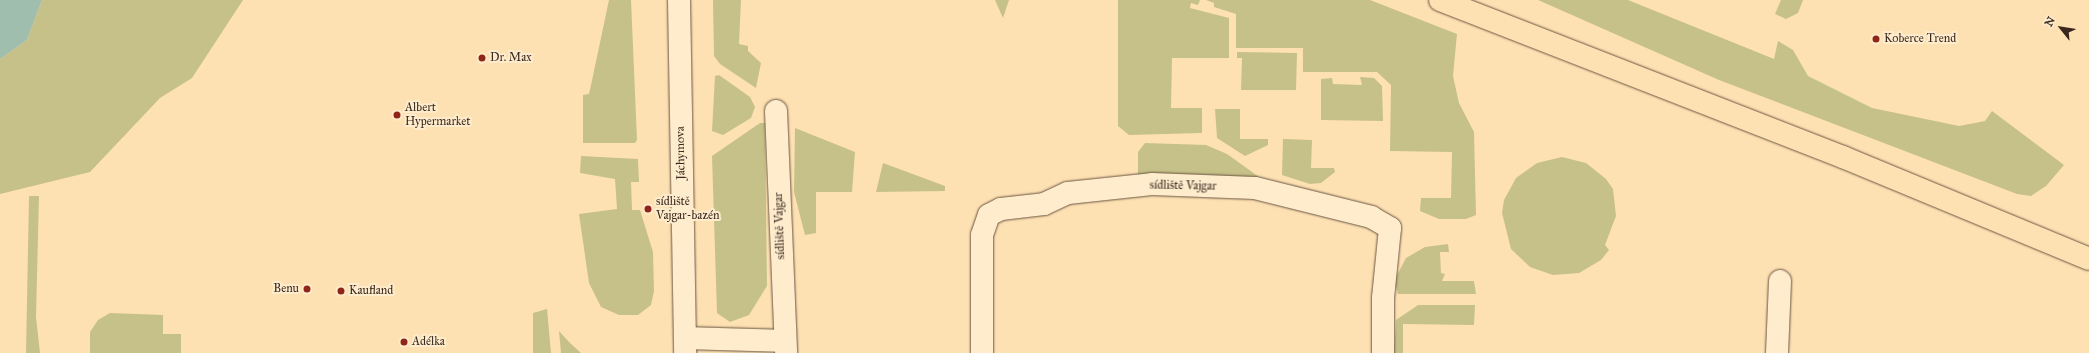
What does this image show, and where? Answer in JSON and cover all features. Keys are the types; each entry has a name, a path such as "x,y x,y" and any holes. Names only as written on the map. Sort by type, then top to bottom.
{"main road":[{"path":"1440,0 1843,157 2089,259"}],"street":[{"name":"Jáchymova","path":"679,0 685,345"},
{"name":"sídliště Vajgar","path":"685,345 785,347 776,111"},
{"name":"sídliště Vajgar","path":"982,353 982,235 989,215 1001,209 1044,204 1068,193 1152,184 1254,188 1371,217 1390,228 1383,298 1383,353"},
{"path":"1778,353 1780,281"}],"shaded area":[{"path":"0,0 42,0 27,40 0,59"},
{"path":"42,0 243,0 192,78 160,98 90,172 0,194 0,59 27,40"},
{"path":"609,0 631,0 637,140 635,143 583,143 583,95 589,94"},
{"path":"713,0 741,0 739,44 748,46 748,51 761,63 756,88 720,64 714,56"},
{"path":"995,0 1009,0 1003,18"},
{"path":"1118,0 1200,0 1198,5 1191,3 1190,8 1229,18 1229,58 1172,58 1171,108 1202,108 1202,133 1129,135 1118,126"},
{"path":"1206,0 1370,0 1457,34 1453,76 1459,103 1474,132 1476,215 1466,219 1439,219 1420,211 1421,198 1451,198 1452,152 1390,151 1391,85 1377,72 1303,72 1303,48 1236,48 1236,14 1214,7 1214,3"},
{"path":"1538,0 1628,0 1774,59 1778,41 1793,50 1808,76 1872,108 1959,126 1985,121 1992,111 2064,165 2046,186 2031,196 2017,194 1719,80"},
{"path":"1781,0 1803,0 1798,13 1786,19 1775,14"},
{"path":"1237,52 1297,53 1296,90 1241,90 1242,58 1237,58"},
{"path":"719,75 750,97 755,107 751,118 723,135 712,131 715,76"},
{"path":"1360,77 1374,78 1382,86 1383,121 1321,120 1321,79 1332,78 1333,84 1362,85"},
{"path":"1215,109 1240,109 1240,139 1268,139 1268,145 1245,156 1217,138"},
{"path":"760,123 765,123 767,286 749,315 730,322 717,313 712,156"},
{"path":"795,128 855,152 852,192 816,192 816,233 805,235 794,192"},
{"path":"1283,139 1312,140 1311,168 1334,168 1335,172 1321,183 1310,184 1282,175"},
{"path":"1145,143 1206,145 1227,154 1266,182 1138,178 1138,152"},
{"path":"581,156 638,159 639,182 631,182 632,210 640,210 653,252 654,291 651,305 638,315 619,315 601,307 589,283 579,214 617,209 615,179 580,173"},
{"path":"1562,157 1586,163 1606,179 1613,189 1616,216 1605,245 1609,250 1601,260 1579,273 1553,275 1530,267 1511,249 1502,213 1504,200 1516,178 1537,163"},
{"path":"883,163 945,186 945,191 876,192"},
{"path":"29,196 39,196 36,317 40,353 26,353"},
{"path":"1448,244 1449,252 1440,252 1441,273 1445,274 1442,281 1474,281 1476,294 1398,294 1394,281 1406,258 1425,247"},
{"path":"1418,305 1475,305 1474,325 1403,324 1403,353 1394,353 1396,320"},
{"path":"547,309 551,353 533,353 533,313"},
{"path":"110,313 163,315 163,334 181,334 181,353 90,353 90,332 98,320"},
{"path":"559,331 570,343 581,353 561,353"}],"place":[{"name":"Koberce Trend","path":"1876,39"},
{"name":"Dr. Max","path":"482,58"},
{"name":"Albert Hypermarket","path":"397,115"},
{"name":"sídliště Vajgar-bazén","path":"648,209"},
{"name":"Benu","path":"307,289"},
{"name":"Kaufland","path":"341,291"},
{"name":"Adélka","path":"404,342"}]}
